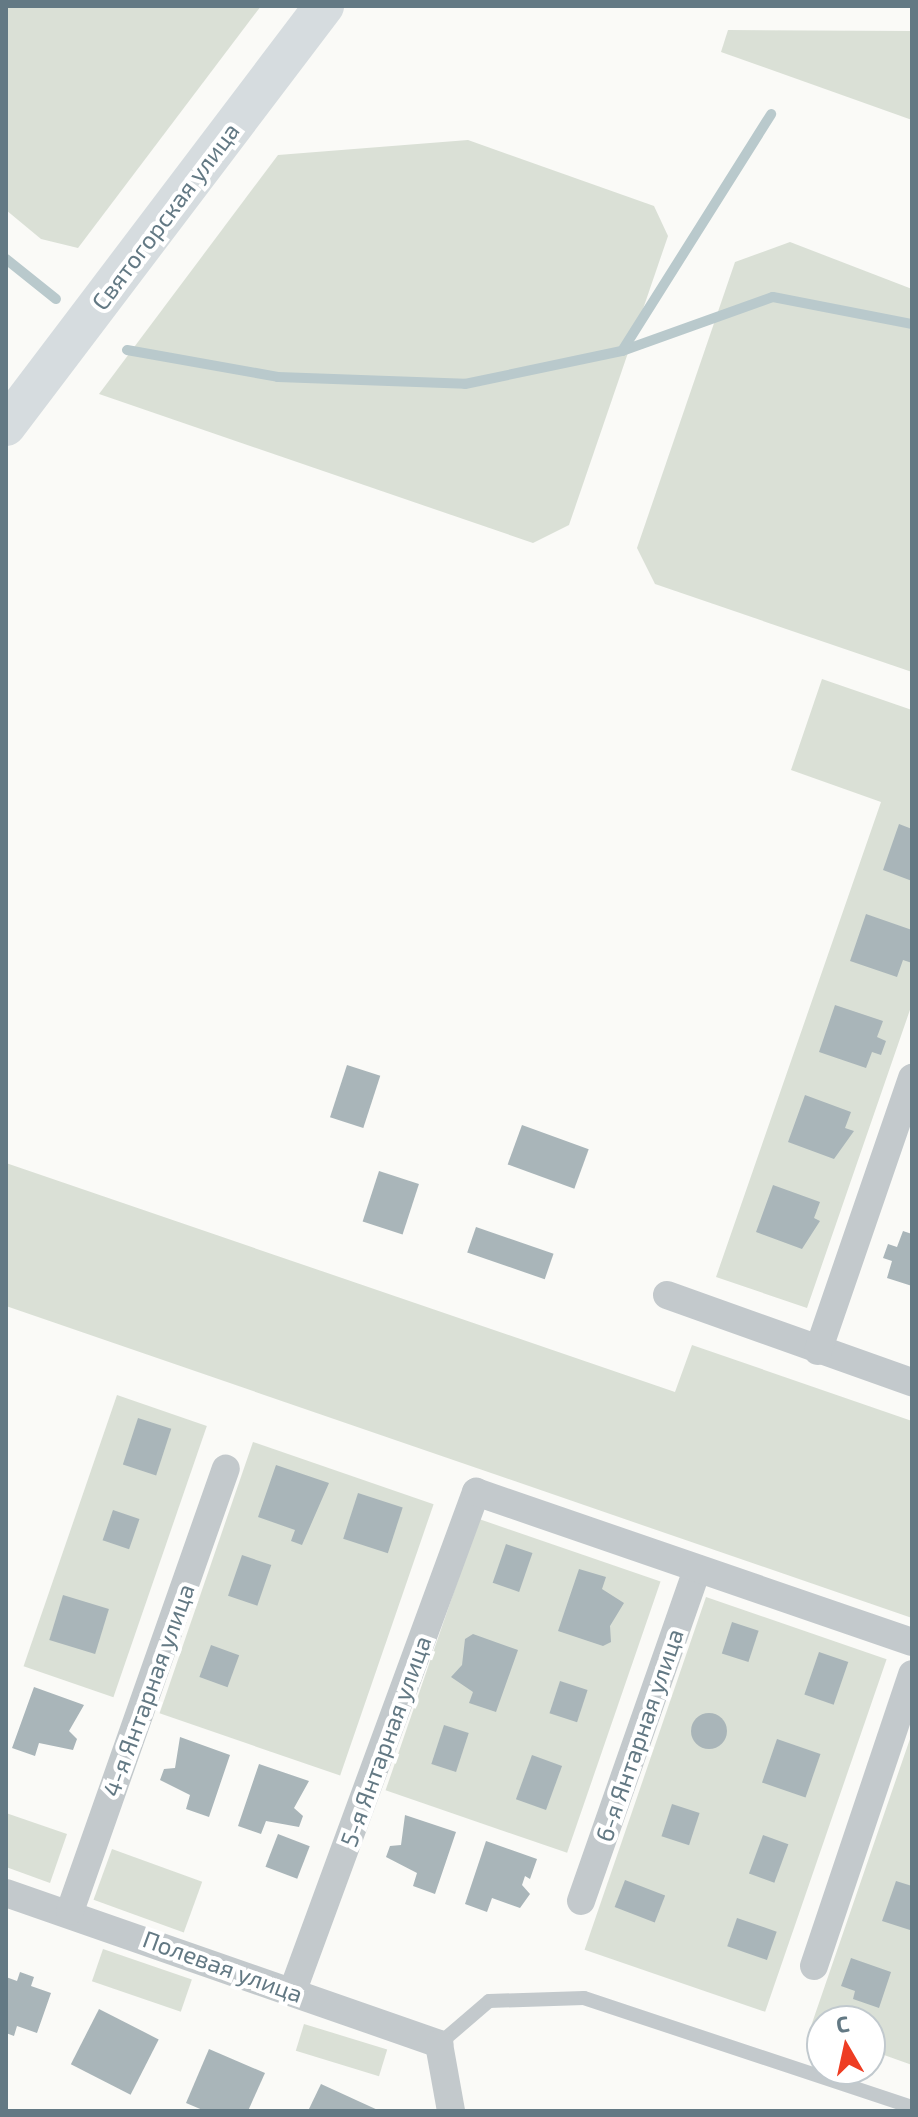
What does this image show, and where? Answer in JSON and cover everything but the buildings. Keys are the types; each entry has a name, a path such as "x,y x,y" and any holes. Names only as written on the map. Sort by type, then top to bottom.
{"street":[{"name":"Святогорская улица","path":"6,426 324,6"},
{"path":"818,1351 912,1078"},
{"path":"667,1295 912,1382"},
{"name":"4-я Янтарная улица","path":"70,1911 226,1469"},
{"name":"5-я Янтарная улица","path":"293,1990 476,1492 697,1569"},
{"path":"697,1569 912,1642"},
{"name":"6-я Янтарная улица","path":"581,1901 697,1569"},
{"path":"814,1966 912,1674"},
{"name":"Полевая улица","path":"6,1893 70,1911 439,2044"},
{"path":"439,2044 451,2111"}],"lane":[{"path":"439,2044 489,2001 584,1998 912,2107"}],"shaded area":[{"path":"6,6 261,6 78,248 41,239 6,210"},
{"path":"728,30 912,31 912,120 721,52"},
{"path":"468,140 654,206 668,236 569,525 533,543 99,394 278,155"},
{"path":"790,242 912,289 912,672 655,584 637,548 735,262"},
{"path":"822,679 912,710 912,1004 807,1308 716,1277 881,802 791,770"},
{"path":"6,1163 675,1392 692,1345 912,1421 912,1618 6,1306"},
{"path":"117,1395 207,1426 113,1697 24,1666"},
{"path":"253,1442 434,1504 340,1776 160,1713"},
{"path":"479,1519 661,1582 567,1853 386,1790"},
{"path":"706,1597 887,1659 765,2012 585,1950"},
{"path":"912,1733 912,2065 886,2056 886,2005 818,2005"},
{"path":"6,1813 67,1834 50,1883 6,1867"},
{"path":"112,1849 202,1882 184,1933 94,1900"},
{"path":"103,1949 192,1980 181,2012 92,1981"},
{"path":"304,2024 387,2049 379,2076 296,2051"}],"waterway":[{"path":"622,351 771,114"},
{"path":"6,259 56,299"},
{"path":"127,350 278,377 465,384 622,351 773,297 912,324"}]}
